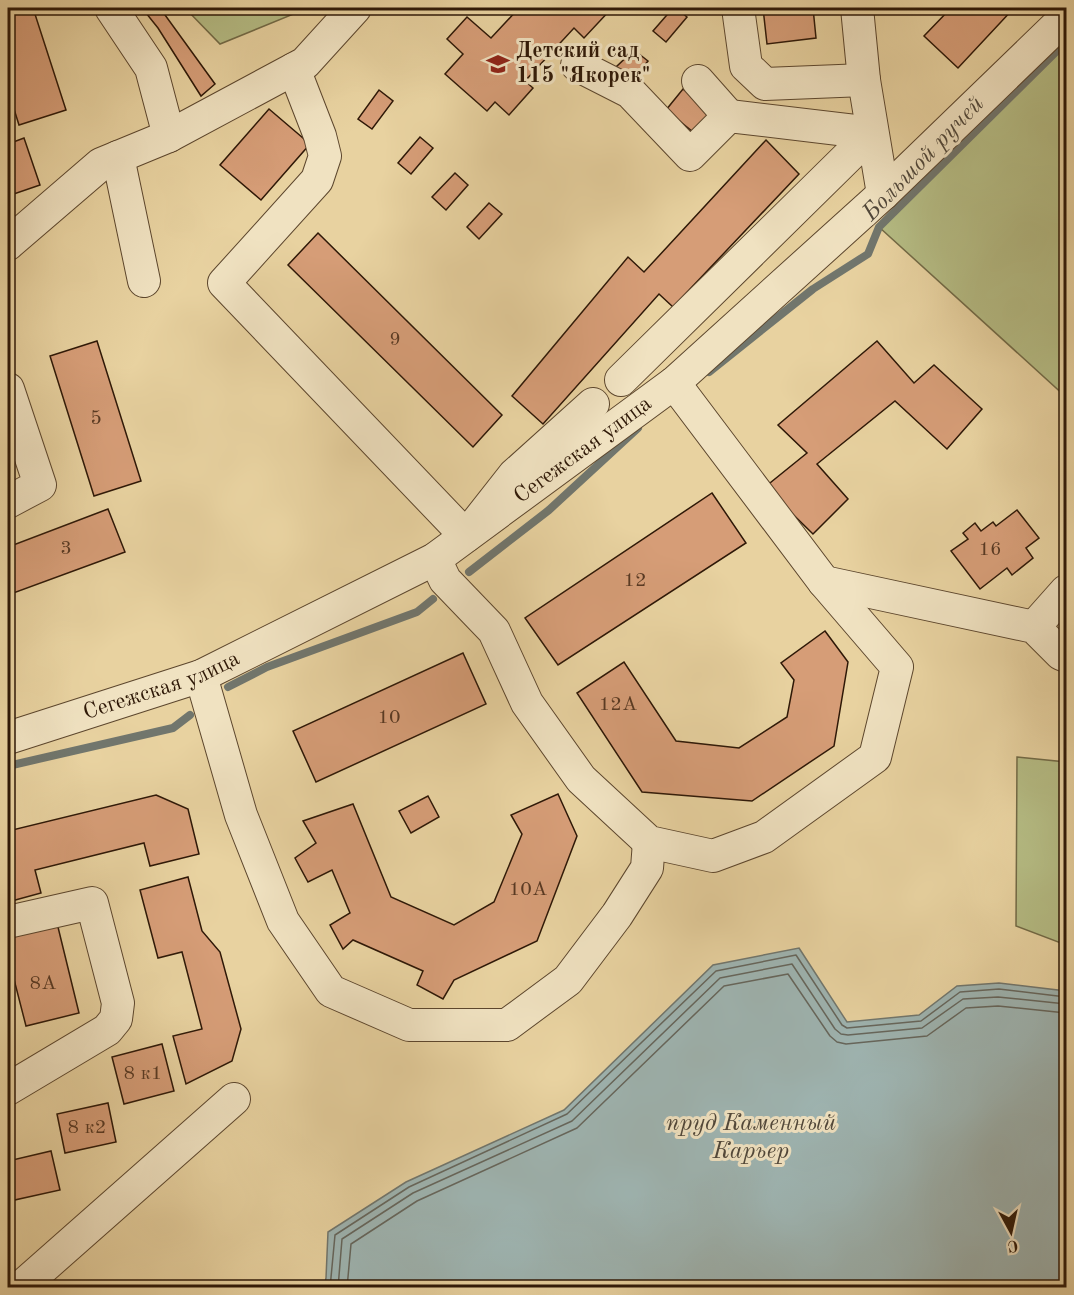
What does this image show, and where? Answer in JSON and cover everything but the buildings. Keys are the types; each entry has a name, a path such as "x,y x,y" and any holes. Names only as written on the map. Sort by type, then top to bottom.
{"street":[{"path":"111,8 151,68 169,136"},
{"path":"8,243 101,164 169,136 305,63 355,8"},
{"path":"738,8 746,66 765,84 864,80"},
{"path":"857,8 864,80 884,195"},
{"name":"Сегежская улица","path":"8,738 201,676 435,559 674,383 884,195 1066,17"},
{"path":"577,65 630,93 690,155 729,116"},
{"path":"294,69 325,156 320,172 317,180 224,283 466,536 513,475 593,404"},
{"path":"698,81 729,116 872,133"},
{"path":"621,380 872,133"},
{"path":"118,157 144,281"},
{"path":"435,559 445,580 494,631 527,703 581,779 649,842 713,856 764,837 875,757 897,667 825,582 674,383"},
{"path":"8,389 40,485 8,502"},
{"path":"825,582 1034,627 1061,654 1066,656"},
{"path":"1034,627 1066,591"},
{"path":"201,676 241,815 283,921 331,991 409,1025 507,1025 568,980 617,915 646,868 649,842"},
{"path":"8,922 92,903 118,1003 116,1019 107,1030 8,1089"},
{"path":"20,1287 234,1099"}],"green space":[{"path":"185,8 303,8 301,11 220,44"},
{"path":"1066,42 1066,397 879,227"},
{"path":"1017,757 1066,762 1066,945 1016,926"}],"water":[{"name":"пруд Каменный Карьер","path":"799,948 847,1022 919,1015 957,986 999,983 1066,991 1066,1287 324,1287 328,1232 406,1182 564,1110 713,965"}],"waterway":[{"name":"Большой ручей","path":"709,372 813,289 868,254 879,227 1066,42"},
{"path":"469,572 549,510 638,428"},
{"path":"228,687 267,667 417,612 433,599"},
{"path":"8,766 173,728 190,715"}],"place":[{"name":"Детский сад 115 \"Якорек\"","path":"498,64"}]}
